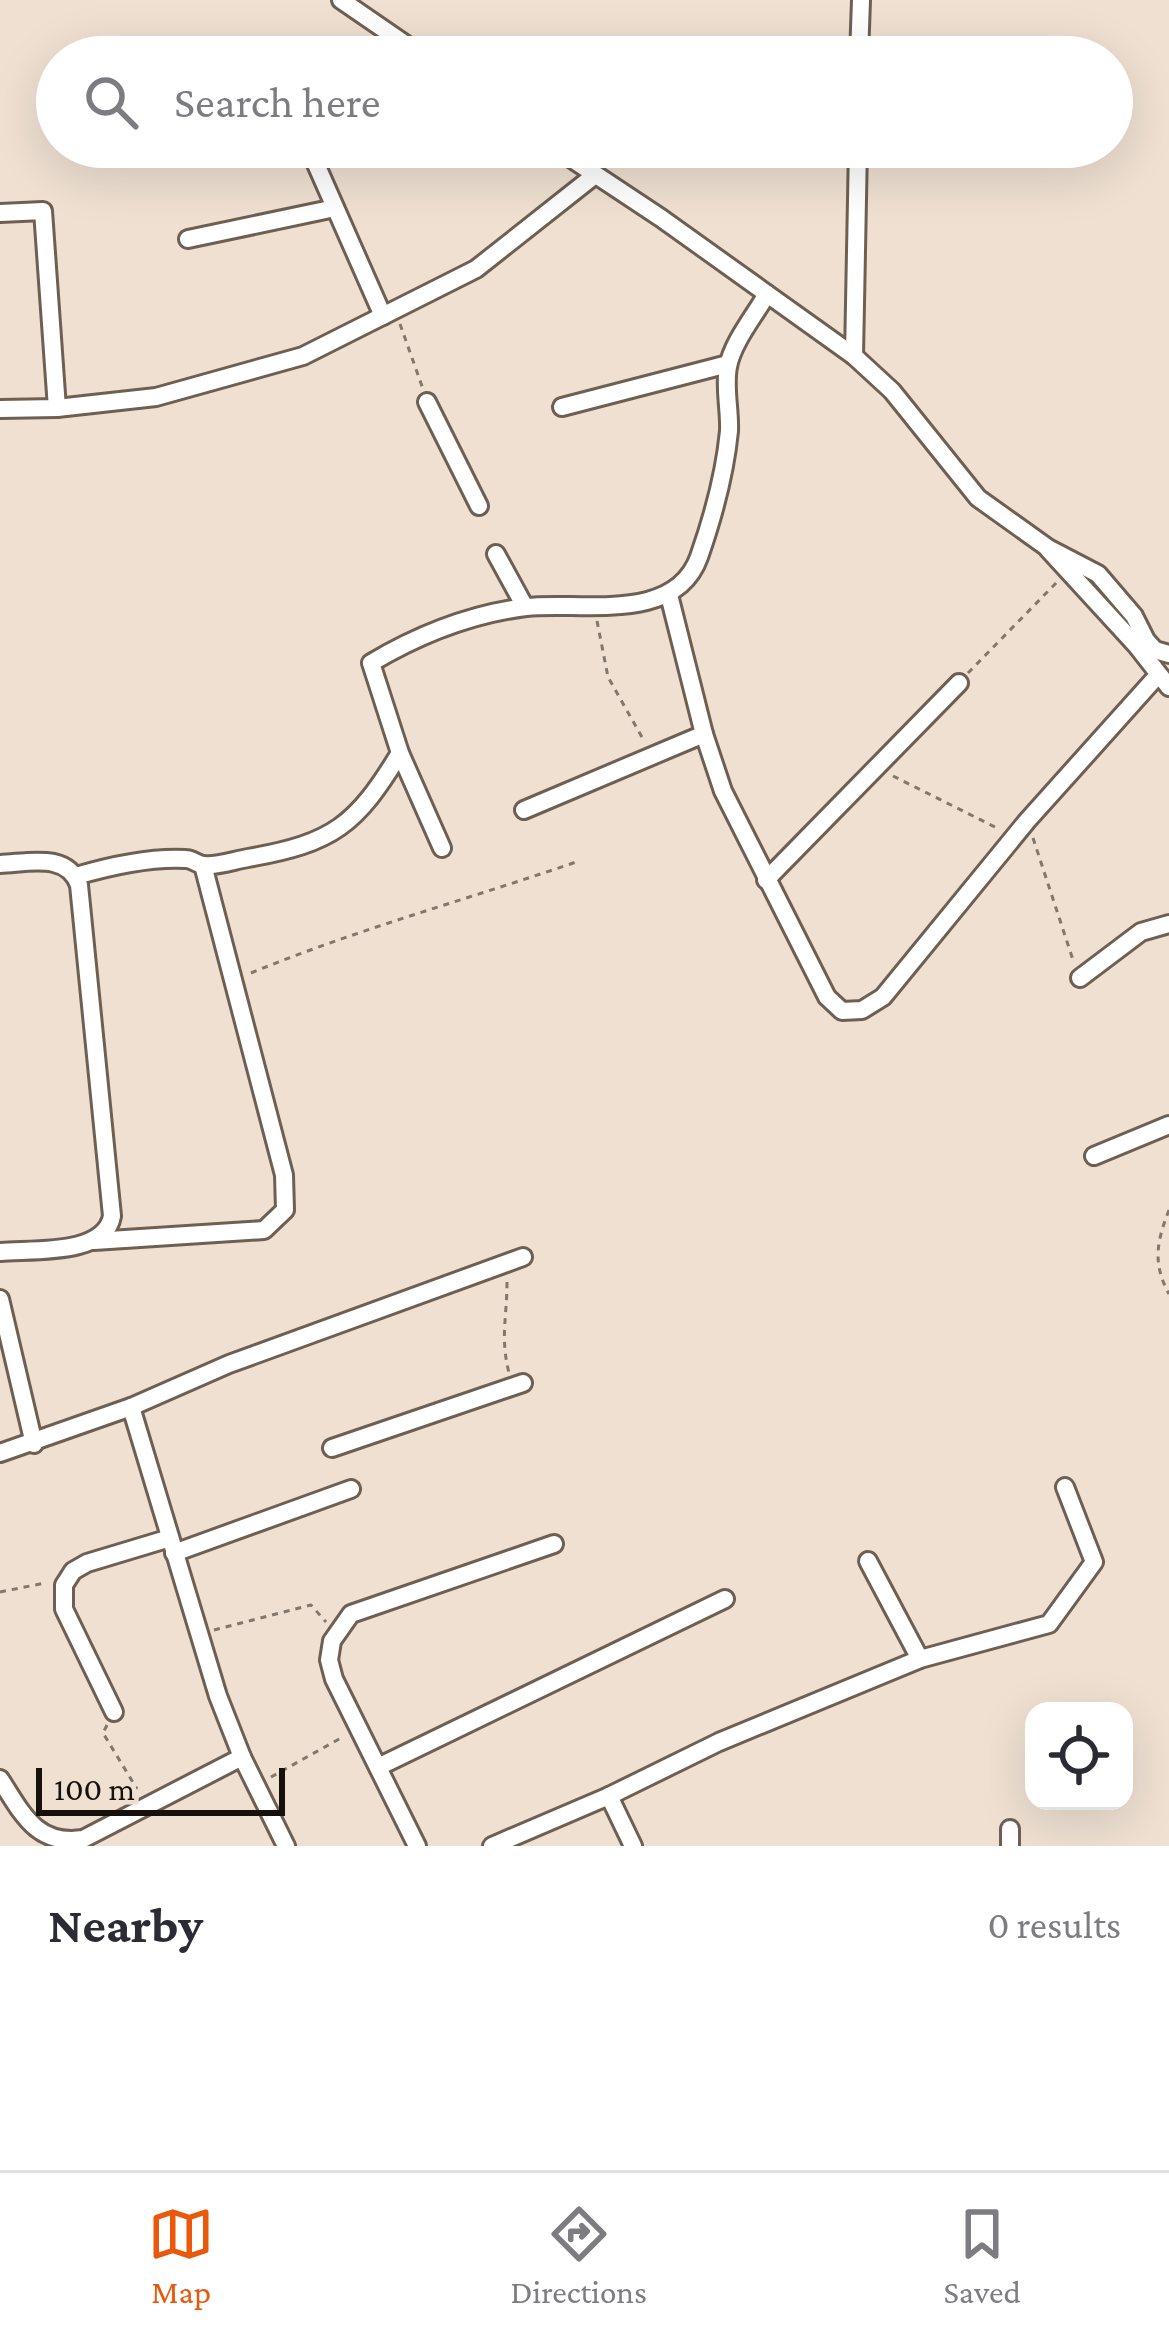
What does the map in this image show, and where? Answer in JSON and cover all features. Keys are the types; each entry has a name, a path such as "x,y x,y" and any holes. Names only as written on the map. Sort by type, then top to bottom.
{"street":[{"path":"341,0 393,36"},
{"path":"860,36 861,0"},
{"path":"318,168 389,313"},
{"path":"585,168 854,356 892,391 978,498 1048,548 1098,574 1134,616 1141,643 1163,681 1027,821 883,997 862,1010 842,1011 827,997 723,791 669,595"},
{"path":"854,356 858,168"},
{"path":"0,409 155,397 303,356 476,268 595,175"},
{"path":"188,239 335,208"},
{"path":"0,213 43,211 57,408"},
{"path":"442,848 400,753 371,662 426,632 525,608 594,607 669,595 683,583 697,562 717,495 729,431 728,364 767,294"},
{"path":"562,407 728,364"},
{"path":"428,402 479,506"},
{"path":"1048,548 1141,643 1169,654"},
{"path":"496,554 525,608"},
{"path":"766,880 958,683"},
{"path":"524,810 704,734"},
{"path":"76,876 106,867 190,858 203,865 266,855 335,831 370,802 400,753"},
{"path":"0,864 53,862 67,866 76,876 112,1210 108,1231 94,1241"},
{"path":"0,1252 264,1230 285,1210 284,1175 203,865"},
{"path":"1080,979 1141,932 1169,924"},
{"path":"1094,1156 1169,1125"},
{"path":"0,1453 515,1260"},
{"path":"0,1299 3,1338 34,1444"},
{"path":"332,1448 518,1385"},
{"path":"131,1407 198,1635 242,1757 286,1846"},
{"path":"492,1846 719,1742 920,1659 1048,1624 1094,1562 1065,1487"},
{"path":"114,1712 68,1618 62,1594 68,1577 80,1566 172,1545 351,1489"},
{"path":"417,1846 331,1669 335,1632 358,1611 554,1544"},
{"path":"868,1561 920,1659"},
{"path":"378,1767 724,1599"},
{"path":"0,1779 34,1829 44,1839 62,1845 83,1839 242,1757"},
{"path":"609,1796 633,1846"}],"path":[{"path":"389,313 428,402"},
{"path":"958,683 1067,572"},
{"path":"594,607 608,677 652,756"},
{"path":"876,768 1015,837"},
{"path":"1027,821 1080,979"},
{"path":"232,981 342,935 578,861"},
{"path":"1169,1210 1156,1245 1160,1277 1169,1294"},
{"path":"515,1260 507,1321 500,1337 518,1385"},
{"path":"0,1592 42,1581 62,1594"},
{"path":"198,1635 311,1605 335,1632"},
{"path":"114,1712 103,1733 147,1806"},
{"path":"256,1785 358,1728"}]}
